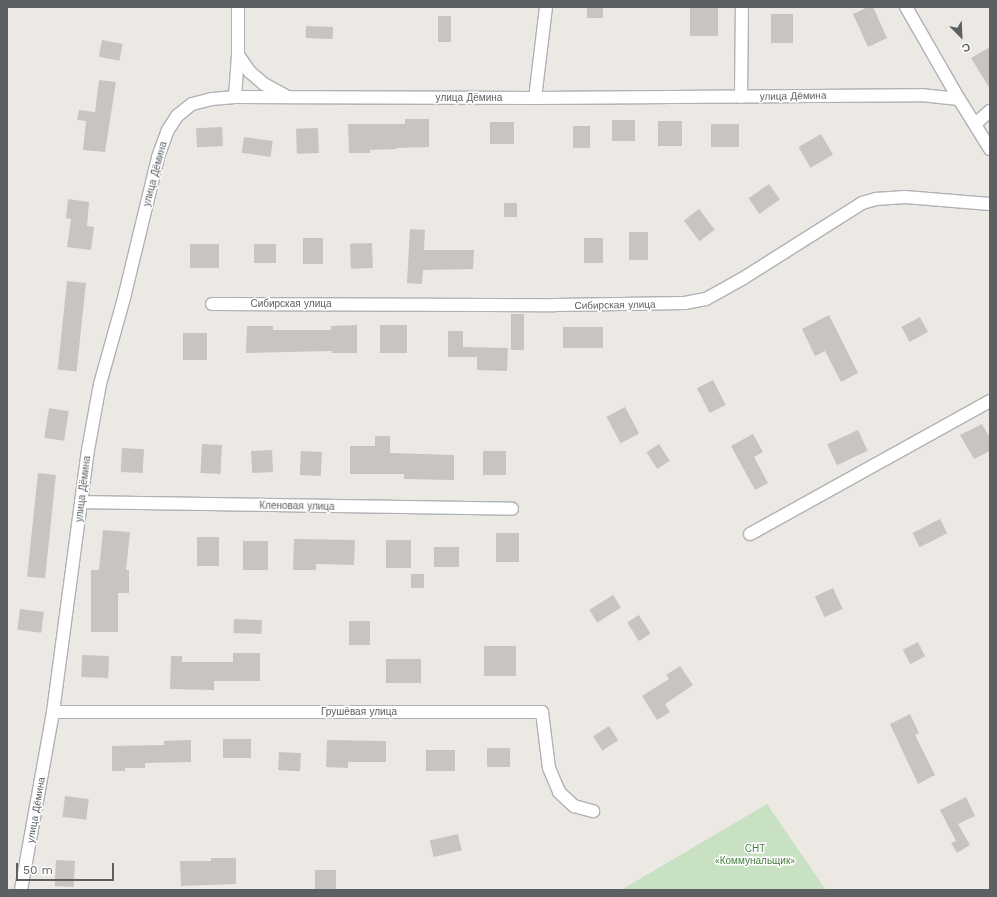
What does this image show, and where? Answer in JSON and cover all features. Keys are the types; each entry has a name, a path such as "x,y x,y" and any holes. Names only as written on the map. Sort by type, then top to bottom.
{"street":[{"path":"235,97 238,54 238,7"},
{"path":"535,98 546,7"},
{"path":"741,97 742,7"},
{"path":"906,7 959,99 990,149"},
{"path":"238,54 250,72 264,84 288,98"},
{"name":"улица Дёмина","path":"21,890 53,712 88,450 100,384 124,298 158,157 168,130 177,116 192,104 212,99 235,97 535,98 921,95 959,99"},
{"path":"975,124 990,111"},
{"name":"Сибирская улица","path":"212,304 555,305 685,303 706,299 742,279 862,203 905,197 990,204"},
{"path":"750,534 990,401"},
{"name":"Кленовая улица","path":"81,502 512,509"},
{"name":"Грушёвая улица","path":"53,712 542,712 549,768 559,792 574,806 594,811"}],"green space":[{"name":"СНТ «Коммунальщик»","path":"767,804 826,890 621,890"}],"building":[{"path":"587,7 603,7 603,18 587,18"},
{"path":"690,7 718,7 718,36 690,36"},
{"path":"868,7 873,7 887,38 868,47 853,14"},
{"path":"771,14 793,14 793,43 771,43"},
{"path":"438,16 451,16 451,42 438,42"},
{"path":"306,26 333,27 333,39 306,38"},
{"path":"102,40 123,44 119,61 99,57"},
{"path":"990,47 990,89 971,58"},
{"path":"99,80 116,82 105,152 83,150 86,121 77,120 79,110 95,112"},
{"path":"405,119 429,119 429,147 370,150 370,153 349,153 348,124 405,124"},
{"path":"612,120 635,120 635,141 612,141"},
{"path":"658,121 682,121 682,146 658,146"},
{"path":"490,122 514,122 514,144 490,144"},
{"path":"711,124 739,124 739,147 711,147"},
{"path":"573,126 590,126 590,148 573,148"},
{"path":"222,127 223,146 197,147 196,128"},
{"path":"318,128 319,153 297,154 296,129"},
{"path":"821,134 833,155 810,168 798,147"},
{"path":"244,137 273,141 270,157 242,153"},
{"path":"769,184 780,200 759,214 749,198"},
{"path":"68,199 89,202 87,226 94,227 91,250 67,247 71,219 66,218"},
{"path":"504,203 517,203 517,217 504,217"},
{"path":"699,209 715,230 699,241 684,220"},
{"path":"410,229 425,230 424,250 474,250 473,269 423,270 422,284 407,283"},
{"path":"629,232 648,232 648,260 629,260"},
{"path":"303,238 323,238 323,264 303,264"},
{"path":"584,238 603,238 603,263 584,263"},
{"path":"372,243 373,268 351,269 350,244"},
{"path":"190,244 219,244 219,268 190,268"},
{"path":"254,244 276,244 276,263 254,263"},
{"path":"67,281 86,283 77,371 58,370"},
{"path":"511,314 524,314 524,350 511,350"},
{"path":"829,315 858,373 841,382 825,351 815,356 802,329"},
{"path":"920,317 928,332 909,342 901,327"},
{"path":"357,325 357,353 332,353 332,351 246,353 247,326 273,326 273,330 331,330 331,326"},
{"path":"380,325 407,325 407,353 380,353"},
{"path":"563,327 603,327 603,348 563,348"},
{"path":"448,331 463,331 463,347 508,348 507,371 477,370 477,357 448,357"},
{"path":"183,333 207,333 207,360 183,360"},
{"path":"713,380 726,405 710,413 697,388"},
{"path":"625,407 639,433 621,443 606,417"},
{"path":"49,408 69,411 64,441 44,438"},
{"path":"982,424 990,438 990,451 974,459 960,435"},
{"path":"858,430 868,451 837,465 827,444"},
{"path":"753,434 763,452 754,457 768,483 755,490 731,446"},
{"path":"375,436 390,436 390,453 454,455 454,480 404,479 404,474 350,474 350,446 375,446"},
{"path":"202,444 222,445 220,474 200,473"},
{"path":"659,444 670,461 657,469 646,452"},
{"path":"122,448 144,449 143,473 121,472"},
{"path":"272,450 273,472 252,473 251,451"},
{"path":"301,451 322,452 321,476 300,475"},
{"path":"483,451 506,451 506,475 483,475"},
{"path":"38,473 56,475 45,578 27,576"},
{"path":"940,519 947,533 920,547 912,533"},
{"path":"103,530 130,532 126,570 129,570 129,593 118,593 118,632 91,632 91,570 99,570"},
{"path":"496,533 519,533 519,562 496,562"},
{"path":"197,537 219,537 219,566 197,566"},
{"path":"294,539 355,540 354,565 316,564 316,570 293,570"},
{"path":"386,540 411,540 411,568 386,568"},
{"path":"243,541 268,541 268,570 243,570"},
{"path":"434,547 459,547 459,567 434,567"},
{"path":"411,574 424,574 424,588 411,588"},
{"path":"833,588 843,609 825,617 815,596"},
{"path":"613,595 621,608 597,623 589,610"},
{"path":"20,609 44,612 41,633 17,630"},
{"path":"639,615 651,634 639,641 627,622"},
{"path":"234,619 262,620 261,634 234,633"},
{"path":"349,621 370,621 370,645 349,645"},
{"path":"918,642 925,656 910,664 903,650"},
{"path":"484,646 516,646 516,676 484,676"},
{"path":"233,653 260,653 260,681 214,681 214,690 170,689 171,656 182,656 182,662 233,662"},
{"path":"82,655 109,656 108,678 81,677"},
{"path":"386,659 421,659 421,683 386,683"},
{"path":"680,666 693,685 665,704 670,712 657,720 642,696 669,679 666,675"},
{"path":"910,714 919,733 915,735 935,775 918,784 890,724"},
{"path":"609,726 618,740 602,751 593,736"},
{"path":"223,739 251,739 251,758 223,758"},
{"path":"191,740 191,762 145,763 145,768 125,768 125,771 112,771 112,746 164,745 164,741"},
{"path":"327,740 386,741 386,762 348,762 348,768 326,767"},
{"path":"487,748 510,748 510,767 487,767"},
{"path":"426,750 455,750 455,771 426,771"},
{"path":"279,752 301,753 300,771 278,770"},
{"path":"65,796 89,799 86,820 62,817"},
{"path":"966,797 975,816 958,824 970,845 957,853 951,843 956,841 940,810"},
{"path":"458,834 462,851 434,857 430,841"},
{"path":"211,858 236,858 236,884 181,886 180,861 211,861"},
{"path":"56,860 75,861 74,887 55,886"},
{"path":"315,870 336,870 336,889 315,889"}]}
